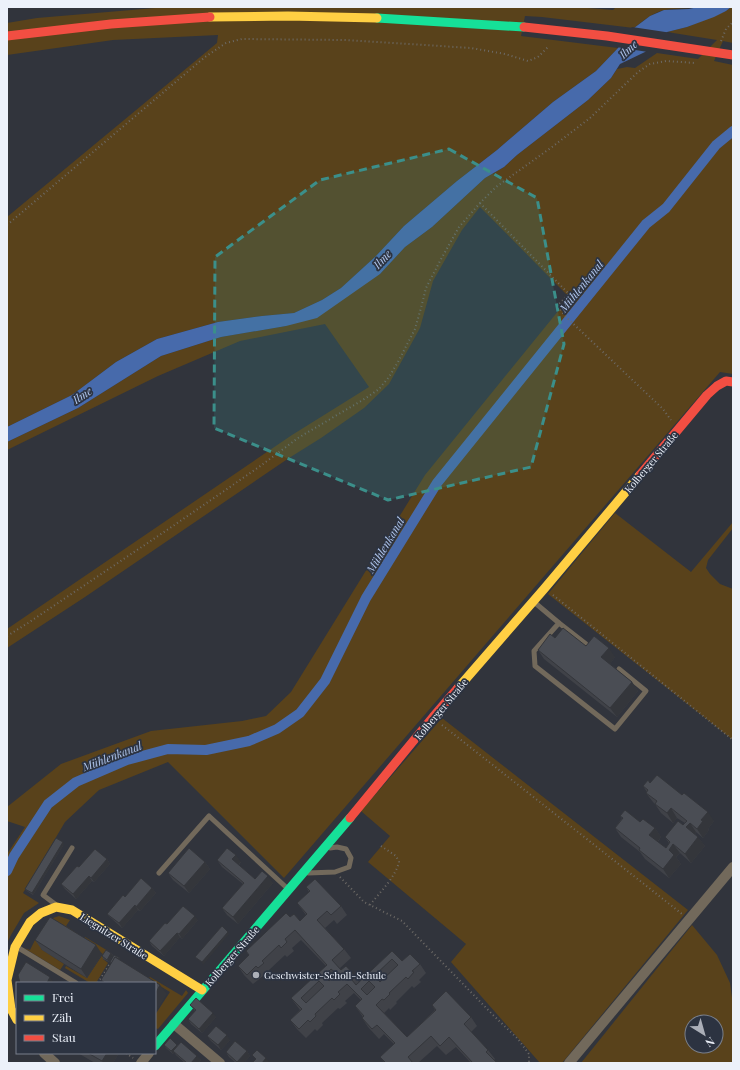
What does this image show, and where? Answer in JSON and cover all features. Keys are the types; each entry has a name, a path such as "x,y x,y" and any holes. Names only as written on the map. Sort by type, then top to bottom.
{"street":[{"path":"7,36 91,26 173,19 255,16 327,16 398,18 524,27 607,36 733,56"},
{"name":"Kolberger Straße","path":"156,1044 161,1035 174,1024 324,849 433,717 533,602 707,394 726,381 733,382"},
{"path":"569,1063 733,867"},
{"path":"16,1018 12,1009 7,980 15,947 30,922 42,912 56,907"},
{"name":"Liegnitzer Straße","path":"56,907 72,910 202,990"},
{"path":"174,1024 220,1063"},
{"path":"45,1054 55,1063"},
{"path":"141,1063 148,1054"}],"lane":[{"path":"533,602 586,644"},
{"path":"559,623 534,651 534,666 615,729 646,691 619,669"},
{"path":"159,873 210,816 289,890"},
{"path":"303,873 335,872 349,867 351,858 346,849 337,847 324,849"},
{"path":"56,907 54,903 43,895 72,848"},
{"path":"15,947 74,982"}],"path":[{"path":"719,44 726,29 733,22"},
{"path":"7,225 205,57 226,43 242,39 361,41 471,48 505,54 528,61 538,57 548,47"},
{"path":"7,636 173,526 259,467 298,438 379,389 389,377 398,362 415,329 426,288 440,260 459,227 480,203 496,187 552,148 590,118 638,72 650,64 666,61 693,63 700,62"},
{"path":"480,203 569,294 558,305 564,316 663,410 678,430"},
{"path":"544,589 733,740"},
{"path":"433,717 689,920"},
{"path":"370,905 397,870 400,862 396,856 381,846"},
{"path":"335,872 364,902 402,921 518,1039 528,1054 529,1063"},
{"path":"99,982 113,960"}],"highlighted area":[{"path":"449,149 537,198 564,344 531,467 388,500 214,428 215,257 320,180"}],"shaded area":[{"path":"167,7 581,7 613,10 616,7 698,7 661,11 648,17 634,28 525,16 521,36 618,48 596,71 553,102 404,226 376,256 341,288 322,300 294,313 218,322 157,339 116,362 72,395 7,427 7,217 217,43 218,35 113,40 7,55 7,23 37,18"},
{"path":"733,7 733,43 723,41 714,61 733,65 733,374 720,372 284,878 168,762 99,790 65,822 23,893 39,903 24,913 7,943 7,854 25,827 7,821 7,807 61,764 151,731 242,721 266,716 291,692 425,475 572,294 566,294 480,207 462,230 433,281 420,328 389,384 364,408 7,648 7,629 292,435 369,387 325,324 240,341 158,376 7,450 7,442 78,408 161,356 221,337 286,326 380,274 405,247 432,227 485,178 504,167 517,155 588,100 611,78 617,69 627,67 635,68 657,53 698,59 717,40 667,32 687,27 726,11"},
{"path":"615,513 691,572 733,522 733,528 708,560 706,568 720,584 733,589 733,740 548,594"},
{"path":"442,718 688,910 562,1063 540,1063 451,962 466,944 368,862 390,836 361,811"},
{"path":"59,916 70,920 66,926 79,935 56,925 41,949 64,964 60,970 24,948 30,950 35,940 55,924 53,918"},
{"path":"692,925 717,955 730,983 733,1005 733,1063 581,1063"},
{"path":"85,937 108,951 103,959 108,963 97,982 88,982 65,968 66,966 87,978 103,954 83,942"},
{"path":"150,977 182,996 186,990 188,993 158,1029 156,1028 156,1013 170,992 156,984 156,982 147,980"}],"water":[{"name":"Ilme","path":"698,7 731,7 714,17 687,27 667,32 645,52 620,64 611,78 588,100 517,155 504,167 485,178 432,227 405,247 380,274 317,318 286,326 221,337 161,356 78,408 7,442 7,427 72,395 116,362 157,339 218,322 294,313 322,300 341,288 376,256 404,226 457,181 497,150 553,102 596,71 618,48 634,28 650,16 664,10 689,9"}],"pier":[{"path":"632,27 672,33 668,34 648,52 616,47"}],"building":[{"path":"563,628 586,646 594,636 609,648 601,657 632,682 610,708 538,650 550,634 555,638"},
{"path":"657,775 682,795 684,793 708,812 701,820 703,821 697,829 690,823 686,827 698,837 685,854 673,844 669,850 674,855 663,869 615,828 623,818 620,816 625,810 640,822 643,819 655,828 649,835 666,848 670,842 665,837 678,821 683,825 687,821 671,808 667,813 655,804 657,801 646,793 648,790 643,786 648,780 650,783"},
{"path":"56,838 63,842 32,893 25,889"},
{"path":"189,848 205,862 184,886 168,873"},
{"path":"227,848 236,855 232,859 255,879 262,871 268,876 233,917 222,908 244,883 217,860"},
{"path":"95,849 107,859 91,878 89,876 73,894 61,884"},
{"path":"141,878 152,888 136,907 135,905 119,923 107,914 123,895 125,897"},
{"path":"315,879 341,906 331,915 327,911 317,920 344,949 332,960 341,970 346,966 355,976 352,980 356,985 392,951 402,961 410,954 420,964 412,971 414,972 408,979 406,977 389,993 390,994 384,1000 382,999 376,1005 407,1037 436,1010 432,1005 446,991 471,1017 464,1024 488,1050 486,1052 497,1063 473,1063 449,1037 440,1046 431,1036 408,1057 413,1063 386,1063 380,1057 395,1043 377,1025 372,1029 362,1018 364,1016 355,1006 362,999 347,984 338,992 340,994 334,1000 332,998 315,1014 316,1016 310,1022 308,1020 299,1029 290,1020 302,1009 291,998 327,965 295,930 285,939 287,942 281,948 279,945 262,961 264,963 258,968 256,966 247,975 238,966 249,955 246,951 286,913 290,917 294,914 300,921 307,914 297,903 310,891 306,887","holes":["392,959 398,965 380,982 374,976","331,969 337,974 329,981 324,976","319,981 324,986 306,1003 301,998","369,981 375,987 367,995 361,989"]},
{"path":"183,906 195,916 179,934 177,933 160,951 149,941"},
{"path":"50,917 96,945 81,969 35,940"},
{"path":"222,926 228,932 202,962 195,957"},
{"path":"106,950 111,953 107,960 102,956"},
{"path":"114,955 120,958 115,957 112,963 110,962"},
{"path":"115,957 155,982 104,982 101,980"},
{"path":"26,962 50,977 48,982 20,982 18,975"},
{"path":"156,983 160,985 156,992"},
{"path":"196,998 213,1013 199,1029 188,1019 196,1010 190,1005"},
{"path":"216,1026 227,1035 218,1045 207,1036"},
{"path":"170,1038 177,1045 171,1051 164,1045"},
{"path":"235,1041 247,1051 237,1062 226,1052"},
{"path":"181,1042 197,1056 191,1063 187,1063 173,1051"},
{"path":"257,1050 266,1058 262,1063 252,1063 256,1059 252,1055"},
{"path":"90,1054 106,1054 102,1061"}],"waterway":[{"name":"Mühlenkanal","path":"7,871 14,856 48,804 76,782 127,760 168,749 206,750 249,741 277,729 300,713 325,681 366,598 437,483 646,224 666,208 716,145 733,131"}],"traffic: fast":[{"path":"377,18 524,27"},
{"path":"156,1045 350,818"}],"traffic: slow":[{"path":"210,17 288,16 377,18"},
{"path":"458,688 640,475"},
{"path":"16,1018 11,1009 7,980 15,947 30,922 41,913 56,907 72,910 202,990"}],"traffic: jam":[{"path":"7,36 111,24 210,17"},
{"path":"524,27 607,36 733,55"},
{"path":"640,475 707,395 717,386 726,381 733,382"},
{"path":"350,818 458,688"}],"place":[{"name":"Geschwister-Scholl-Schule","path":"256,975"}]}
